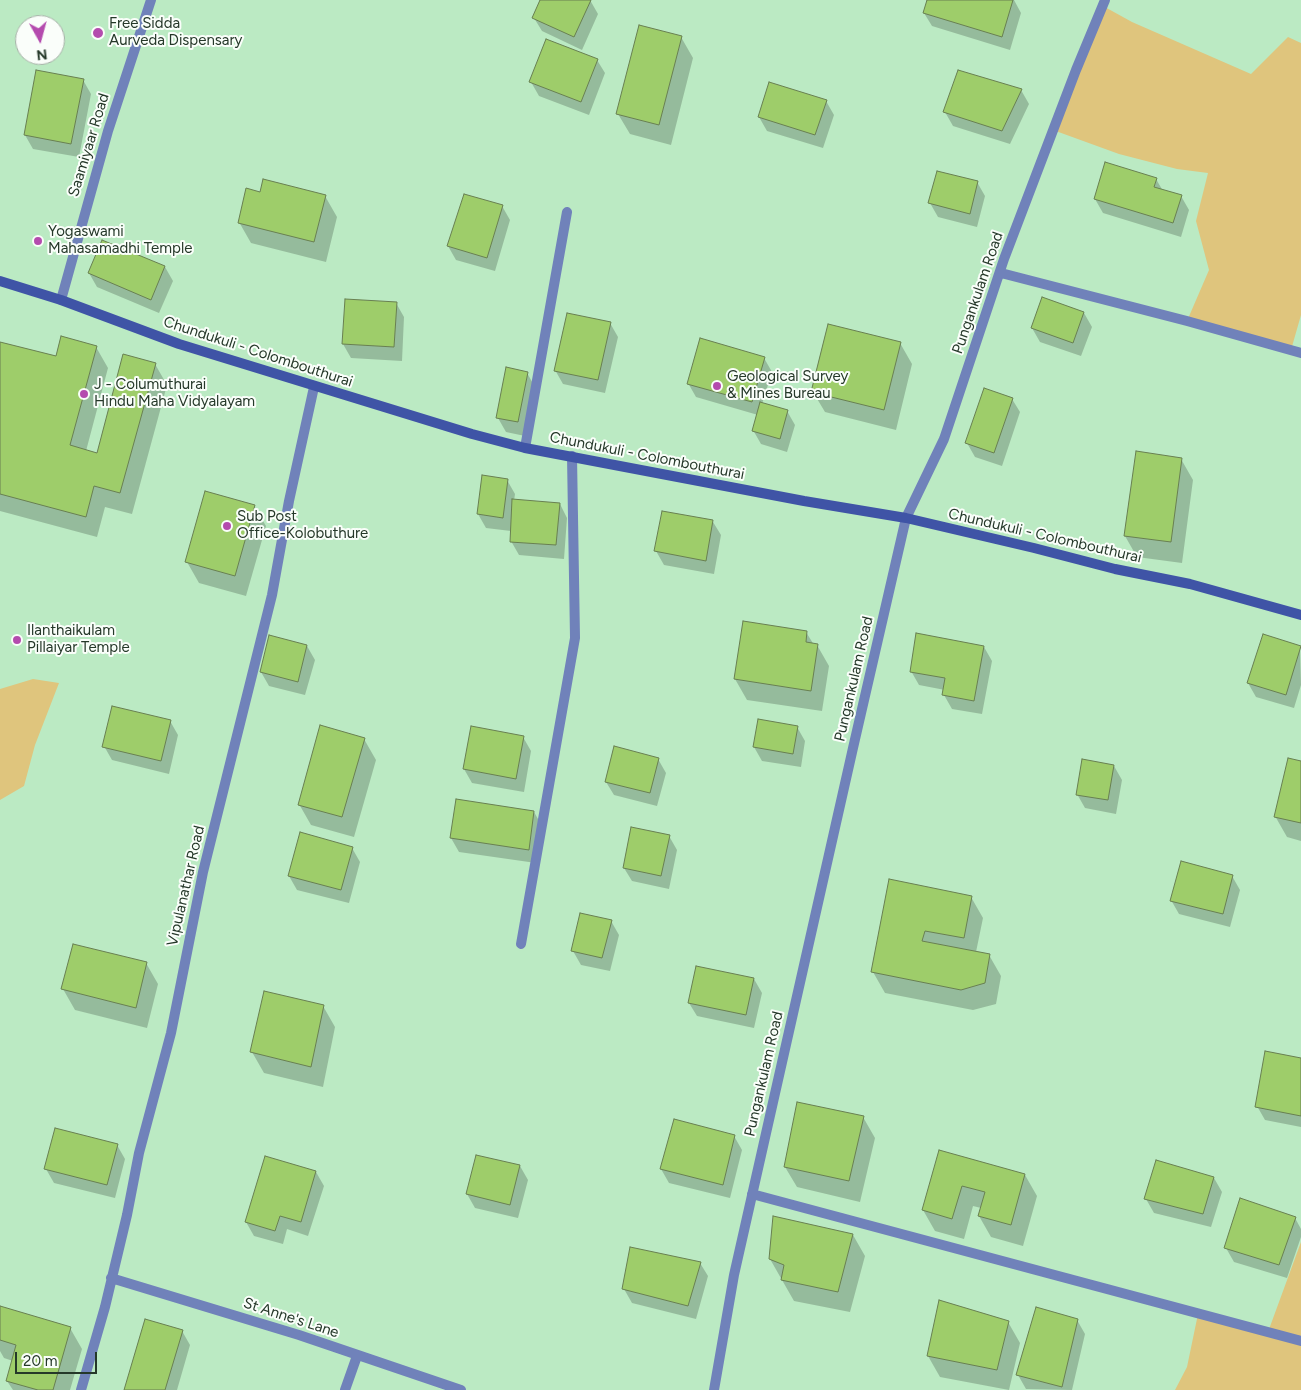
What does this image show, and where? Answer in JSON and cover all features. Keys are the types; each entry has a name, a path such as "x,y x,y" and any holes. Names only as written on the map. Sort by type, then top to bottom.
{"main road":[{"name":"Chundukuli - Colombouthurai","path":"0,281 61,300 179,344 314,387 525,448 804,501 906,518 1115,569 1183,582 1301,615"}],"street":[{"name":"Saamiyaar Road","path":"61,300 108,131 151,0"},
{"name":"Pungankulam Road","path":"714,1390 734,1275 906,518 944,439 1001,273 1076,70 1105,0"},
{"path":"525,448 567,212"},
{"path":"1001,273 1301,353"},
{"name":"Vipulanathar Road","path":"81,1390 127,1215 139,1153 171,1033 204,872 272,595 289,501 314,387"},
{"path":"521,944 575,638 572,456"},
{"path":"752,1194 1301,1342"},
{"name":"St Anne's Lane","path":"111,1278 299,1335 461,1390"},
{"path":"345,1390 357,1356"}],"shaded area":[{"path":"1103,6 1132,22 1251,74 1288,37 1301,43 1301,315 1291,350 1187,321 1209,270 1196,221 1208,173 1177,169 1119,154 1053,130"},
{"path":"33,679 59,683 35,745 24,786 0,800 0,689"},
{"path":"1301,1242 1301,1390 1175,1390 1187,1367 1198,1314 1268,1332"}],"building":[{"path":"540,0 591,0 574,37 532,18"},
{"path":"927,0 1013,0 1002,37 923,13"},
{"path":"639,25 682,36 659,125 616,114"},
{"path":"546,39 598,59 581,102 529,82"},
{"path":"36,70 84,79 71,144 24,135"},
{"path":"958,70 1022,89 1002,131 943,112"},
{"path":"769,82 827,100 815,135 758,117"},
{"path":"1105,162 1157,178 1154,187 1182,195 1173,223 1094,199"},
{"path":"937,171 978,181 970,214 928,203"},
{"path":"263,179 326,195 314,242 238,223 246,188 260,192"},
{"path":"464,194 503,205 487,258 447,246"},
{"path":"102,240 165,266 151,300 88,273"},
{"path":"1042,297 1084,312 1073,343 1031,328"},
{"path":"345,299 397,302 394,347 342,344"},
{"path":"567,313 611,322 598,380 554,371"},
{"path":"828,324 901,342 884,410 811,392"},
{"path":"61,336 97,346 70,445 97,453 123,354 156,363 120,493 94,486 86,517 0,494 0,342 56,356"},
{"path":"700,338 765,357 752,402 687,384"},
{"path":"506,367 528,372 518,422 496,418"},
{"path":"984,388 1013,398 994,453 965,443"},
{"path":"760,402 788,410 780,439 752,431"},
{"path":"1136,451 1182,458 1171,542 1124,536"},
{"path":"482,475 508,479 503,518 477,514"},
{"path":"205,491 255,505 235,576 185,562"},
{"path":"512,499 560,503 556,545 510,542"},
{"path":"662,511 713,520 706,561 654,551"},
{"path":"743,621 807,631 806,642 818,644 811,691 734,679"},
{"path":"916,633 984,646 974,701 942,695 945,678 910,672"},
{"path":"1263,634 1301,646 1286,695 1247,683"},
{"path":"269,635 307,645 298,682 260,672"},
{"path":"112,706 171,720 161,761 102,747"},
{"path":"758,719 798,726 793,754 753,747"},
{"path":"320,725 365,738 342,817 298,805"},
{"path":"471,726 524,736 516,779 463,769"},
{"path":"614,746 659,758 650,793 605,782"},
{"path":"1288,758 1301,761 1301,823 1274,817"},
{"path":"1082,759 1114,765 1108,800 1076,795"},
{"path":"456,799 534,811 529,850 450,838"},
{"path":"631,827 670,835 661,876 623,868"},
{"path":"300,832 353,847 341,890 288,876"},
{"path":"1181,861 1233,875 1223,914 1170,901"},
{"path":"889,879 972,896 964,938 925,931 922,941 990,954 985,983 961,990 871,972"},
{"path":"580,913 612,920 602,958 571,951"},
{"path":"73,944 147,962 136,1008 61,989"},
{"path":"696,966 754,978 746,1015 688,1003"},
{"path":"264,991 324,1005 311,1067 250,1052"},
{"path":"1265,1051 1301,1058 1301,1116 1255,1107"},
{"path":"797,1102 864,1116 849,1181 784,1167"},
{"path":"674,1119 735,1135 723,1185 660,1169"},
{"path":"55,1128 118,1144 107,1185 44,1169"},
{"path":"939,1150 1025,1174 1011,1225 978,1216 985,1192 962,1186 952,1219 922,1210"},
{"path":"476,1155 520,1165 510,1205 466,1194"},
{"path":"265,1156 316,1171 301,1222 280,1216 275,1231 245,1222"},
{"path":"1156,1160 1214,1177 1203,1214 1144,1199"},
{"path":"1240,1198 1296,1217 1279,1265 1224,1248"},
{"path":"773,1216 853,1234 838,1292 781,1280 784,1265 769,1259"},
{"path":"630,1247 701,1262 688,1306 622,1289"},
{"path":"939,1300 1009,1321 997,1370 927,1356"},
{"path":"0,1306 71,1327 53,1390 38,1390 6,1381 16,1345 0,1340"},
{"path":"1036,1307 1078,1319 1062,1387 1016,1375"},
{"path":"145,1319 183,1330 165,1390 124,1390"}],"place":[{"name":"Free Sidda Aurveda Dispensary","path":"98,33"},
{"name":"Yogaswami Mahasamadhi Temple","path":"38,241"},
{"name":"Geological Survey & Mines Bureau","path":"717,386"},
{"name":"J - Columuthurai Hindu Maha Vidyalayam","path":"84,394"},
{"name":"Sub Post Office-Kolobuthure","path":"227,526"},
{"name":"Ilanthaikulam Pillaiyar Temple","path":"17,640"}]}
